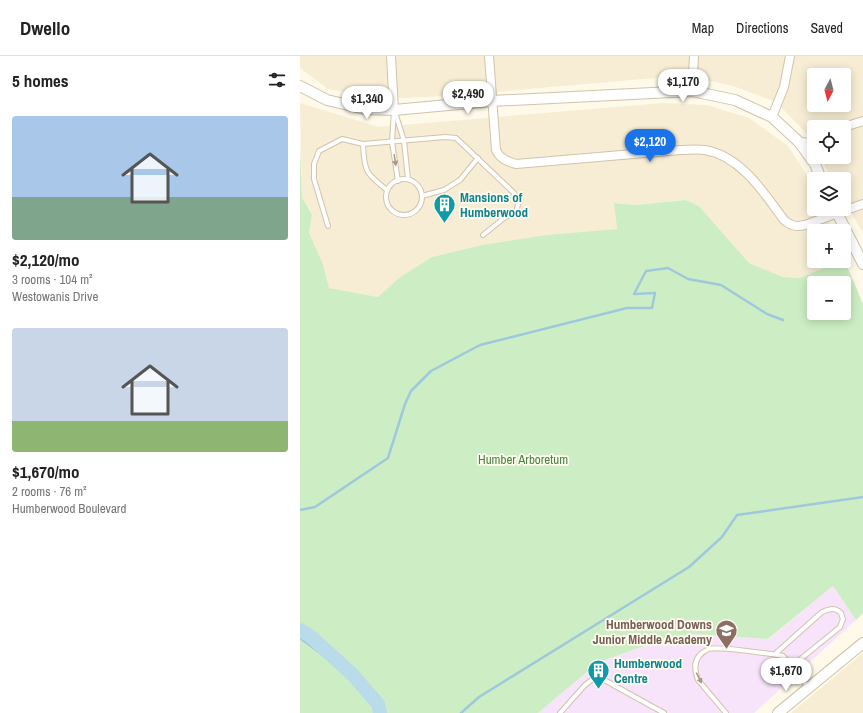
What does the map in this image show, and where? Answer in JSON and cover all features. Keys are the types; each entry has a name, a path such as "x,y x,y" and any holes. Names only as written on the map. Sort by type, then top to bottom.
{"street":[{"path":"391,56 394,110"},
{"path":"489,56 496,150 499,156 508,162 516,164 680,150 706,150 727,159 753,179 789,225 805,225 825,216"},
{"path":"692,91 694,56"},
{"path":"772,118 784,87 790,56"},
{"path":"300,86 327,100 365,109 394,110 492,101 692,91 735,100 772,118 807,151"},
{"path":"851,125 863,121"},
{"path":"799,142 807,143"},
{"path":"851,207 863,204"},
{"path":"839,216 862,260"},
{"path":"778,713 863,643"}],"lane":[{"path":"394,110 404,141 408,179 420,188 422,196 418,208 411,214 396,214 388,206 386,197 387,190 394,182 408,179"},
{"path":"394,110 392,142 398,181"},
{"path":"328,226 314,179 314,164 319,151 342,139 362,144 444,137 456,138 514,193 519,201 516,212 504,218 483,235"},
{"path":"362,144 364,166 373,179 387,190"},
{"path":"422,196 444,190 460,180 478,158"},
{"path":"775,654 822,612 829,609 834,609 841,613 843,619 840,627 792,666"},
{"path":"726,713 698,680 695,662 701,654 709,649 775,654 783,656 808,688"},
{"path":"560,713 585,686 597,676 664,713"}],"shaded area":[{"path":"300,56 863,56 863,233 851,212 851,172 828,172 824,164 851,164 851,120 807,120 807,136 776,102 733,86 702,79 666,77 461,95 405,98 362,95 328,89 300,68"},
{"path":"300,103 379,127 663,103 707,105 749,118 788,146 807,175 807,216 827,216 830,224 807,224 807,268 824,268 800,278 783,277 749,263 699,206 686,200 636,205 615,203 617,229 482,245 432,257 400,277 378,297 328,288 308,235 312,215 302,197"},
{"name":"Humberwood Downs Junior Middle Academy","path":"833,586 856,620 754,713 538,713 599,662 670,637 695,634 769,639"},
{"path":"863,653 863,713 791,713"}],"green space":[{"name":"Humber Arboretum","path":"300,146 302,197 312,215 309,233 322,262 329,288 378,297 400,277 432,257 482,245 547,235 617,229 614,203 636,205 686,200 699,206 749,263 783,277 800,278 824,268 848,268 863,304 863,613 856,620 833,586 768,639 695,634 670,637 599,662 538,713 300,713"}],"waterway":[{"path":"300,510 315,507 388,458 405,404 411,391 431,371 480,345 627,308 652,308 655,293 634,294 646,271 668,268 688,279 721,285 767,314 783,320"},
{"path":"461,713 479,697 689,567 722,537 737,515 863,497"},
{"path":"300,630 310,636 352,674 378,704 380,713"},
{"path":"300,638 343,671 362,690 377,713"}],"place":[{"name":"Mansions of Humberwood","path":"445,224"},
{"name":"Humberwood Downs Junior Middle Academy","path":"727,650"},
{"name":"Humberwood Centre","path":"599,690"}]}
